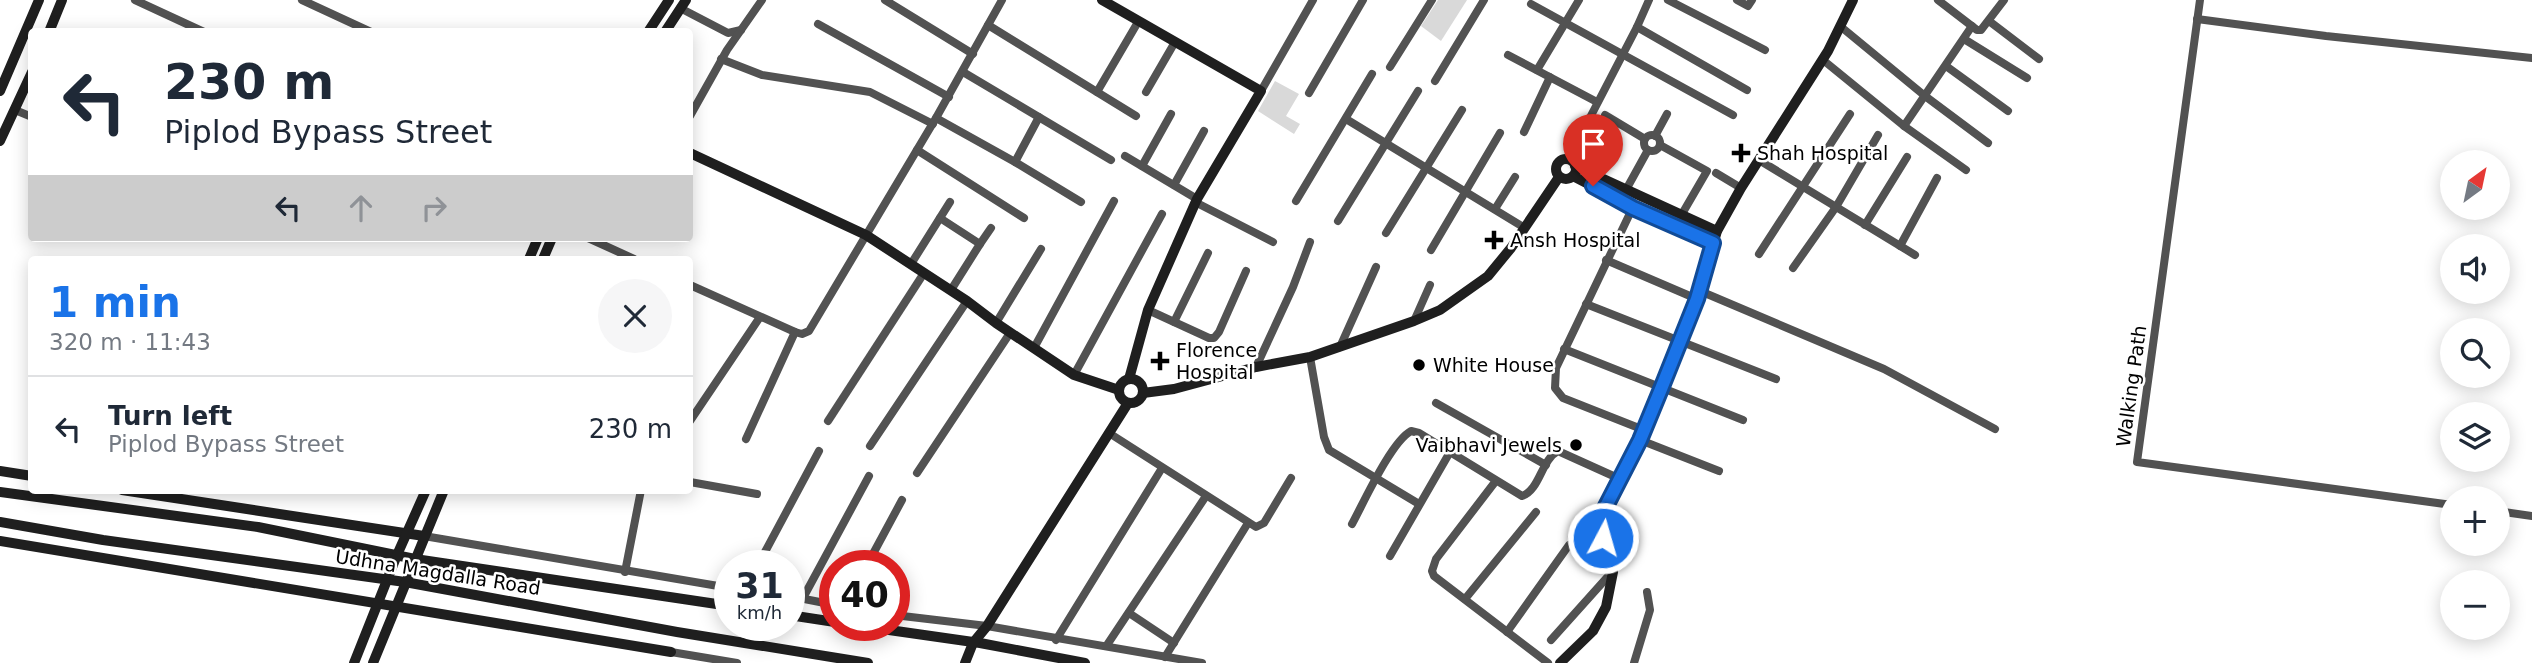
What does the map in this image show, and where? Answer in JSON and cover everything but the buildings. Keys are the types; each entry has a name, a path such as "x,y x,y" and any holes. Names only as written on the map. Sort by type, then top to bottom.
{"street":[{"path":"0,91 39,0"},
{"path":"50,28 62,0"},
{"path":"135,0 195,28"},
{"path":"302,0 362,28"},
{"path":"651,28 669,0"},
{"path":"693,110 721,59 762,0"},
{"path":"885,0 972,54"},
{"path":"693,286 795,332 802,334 809,331 935,121 1002,0"},
{"path":"1102,0 1116,4 1138,22 1261,91"},
{"path":"1312,0 1196,201 1148,310 1129,379 1122,383 1119,390 1121,398 1136,402 1143,393 1174,389 1256,367 1310,358 1414,321 1462,296 1488,276 1559,177"},
{"path":"1308,93 1363,0"},
{"path":"1390,67 1432,0"},
{"path":"1435,81 1484,0"},
{"path":"1537,70 1579,0"},
{"path":"1559,177 1564,179 1572,167 1597,102 1649,0"},
{"path":"1668,0 1765,50"},
{"path":"1737,0 1748,6 1752,0"},
{"path":"1560,663 1600,621 1610,594 1612,563 1600,525 1604,510 1642,435 1661,389 1698,295 1717,231 1741,188 1823,60 1853,0"},
{"path":"1938,0 1981,30 2004,0"},
{"name":"Walking Path","path":"2200,0 2137,462 2440,503"},
{"path":"668,28 683,4 728,33 741,30"},
{"path":"1531,4 1732,115"},
{"path":"2197,18 2326,36 2532,58"},
{"path":"1989,21 2039,59"},
{"path":"1097,92 1138,22"},
{"path":"818,24 948,97"},
{"path":"988,25 1136,116"},
{"path":"1840,26 1924,96 1989,143"},
{"path":"1904,126 1972,26"},
{"path":"1637,27 1747,90"},
{"path":"1964,39 2027,78"},
{"path":"1146,92 1175,42"},
{"path":"1508,55 1597,102"},
{"path":"721,59 762,75 870,92 935,121 1015,162 1082,202"},
{"path":"1823,60 1904,126 1966,170"},
{"path":"1946,66 2008,111"},
{"path":"963,72 1111,160"},
{"path":"1296,201 1373,74"},
{"path":"1524,132 1550,77"},
{"path":"0,141 28,81"},
{"path":"1339,221 1418,91"},
{"path":"15,110 28,115"},
{"path":"1386,233 1462,110"},
{"path":"1142,166 1171,114"},
{"path":"1605,115 1645,139 1655,136 1667,114"},
{"path":"1759,254 1850,114"},
{"path":"1015,162 1039,117"},
{"path":"1346,119 1525,228"},
{"path":"1174,185 1204,131"},
{"path":"1431,250 1500,133"},
{"path":"1793,268 1836,207 1878,135"},
{"path":"1655,136 1660,145 1707,171 1682,214"},
{"path":"1645,139 1644,146 1648,150 1655,151 1660,145"},
{"path":"917,150 1024,218"},
{"path":"1627,188 1648,150"},
{"path":"693,154 866,235 1074,375 1119,390"},
{"path":"1125,156 1196,201 1273,243"},
{"path":"1865,225 1907,157"},
{"path":"1759,160 1915,255"},
{"path":"1559,177 1556,167 1559,162 1627,188 1717,231"},
{"path":"1572,167 1633,208 1713,243"},
{"path":"1716,173 1741,188"},
{"path":"1495,209 1515,177"},
{"path":"1900,246 1937,178"},
{"path":"1034,348 1114,201"},
{"path":"911,264 950,202"},
{"path":"1633,208 1564,349 1554,374 1555,388 1570,401 1719,471"},
{"path":"1074,375 1161,214"},
{"path":"940,218 981,244"},
{"path":"951,290 991,228"},
{"path":"597,242 627,256"},
{"path":"1256,367 1293,287 1310,242"},
{"path":"996,323 1041,250"},
{"path":"1174,322 1208,253"},
{"path":"1606,260 1884,369 1995,429"},
{"path":"1340,348 1376,267"},
{"path":"1148,310 1214,338 1246,271"},
{"path":"828,421 924,273"},
{"path":"1414,321 1430,285"},
{"path":"870,446 967,301"},
{"path":"1586,304 1776,379"},
{"path":"693,417 760,317"},
{"path":"746,439 795,332"},
{"path":"917,472 1010,333"},
{"path":"1564,349 1743,420"},
{"path":"1310,358 1326,445 1334,454 1419,504"},
{"path":"1129,379 1140,383 1143,393"},
{"path":"965,663 1128,402"},
{"path":"1436,403 1546,465"},
{"path":"1352,524 1376,478 1403,437 1411,431 1419,433 1514,494 1525,496 1554,452 1563,451 1620,480"},
{"path":"1109,433 1256,527 1264,523 1291,478"},
{"path":"766,550 819,451"},
{"path":"1390,556 1450,452"},
{"path":"1056,640 1162,468"},
{"path":"0,471 28,475"},
{"path":"805,594 869,475"},
{"path":"1495,482 1433,565 1434,576 1548,663"},
{"path":"693,483 757,494"},
{"name":"Udhna Magdalla Road","path":"0,492 258,527 415,559 714,604"},
{"path":"148,494 406,533 714,586"},
{"path":"354,663 424,494"},
{"path":"373,663 442,494"},
{"path":"625,572 640,494"},
{"path":"1107,646 1206,496"},
{"path":"875,550 902,500"},
{"path":"1465,599 1536,512"},
{"path":"2510,513 2532,516"},
{"name":"Udhna Magdalla Road","path":"0,522 103,540 405,582 677,632 868,663"},
{"path":"1165,657 1248,523"},
{"path":"0,541 737,663"},
{"path":"1507,632 1569,545"},
{"path":"283,589 288,565"},
{"path":"1550,640 1613,572"},
{"path":"1634,663 1650,610 1647,592"},
{"path":"1129,613 1174,643"},
{"path":"910,617 987,626 1202,663"},
{"path":"910,633 1085,663"},
{"path":"973,663 977,643"}],"shaded area":[{"path":"1438,0 1467,0 1441,41 1421,26"},
{"path":"1275,81 1299,94 1286,116 1300,124 1294,134 1258,111"}],"place":[{"name":"Shah Hospital","path":"1741,153"},
{"name":"Ansh Hospital","path":"1494,240"},
{"name":"Florence Hospital","path":"1160,361"},
{"name":"White House","path":"1419,365"},
{"name":"Vaibhavi Jewels","path":"1576,445"}],"route":[{"path":"1593,186 1633,208 1713,243 1697,299 1661,389 1640,440 1604,510 1600,525 1603,538"}]}
